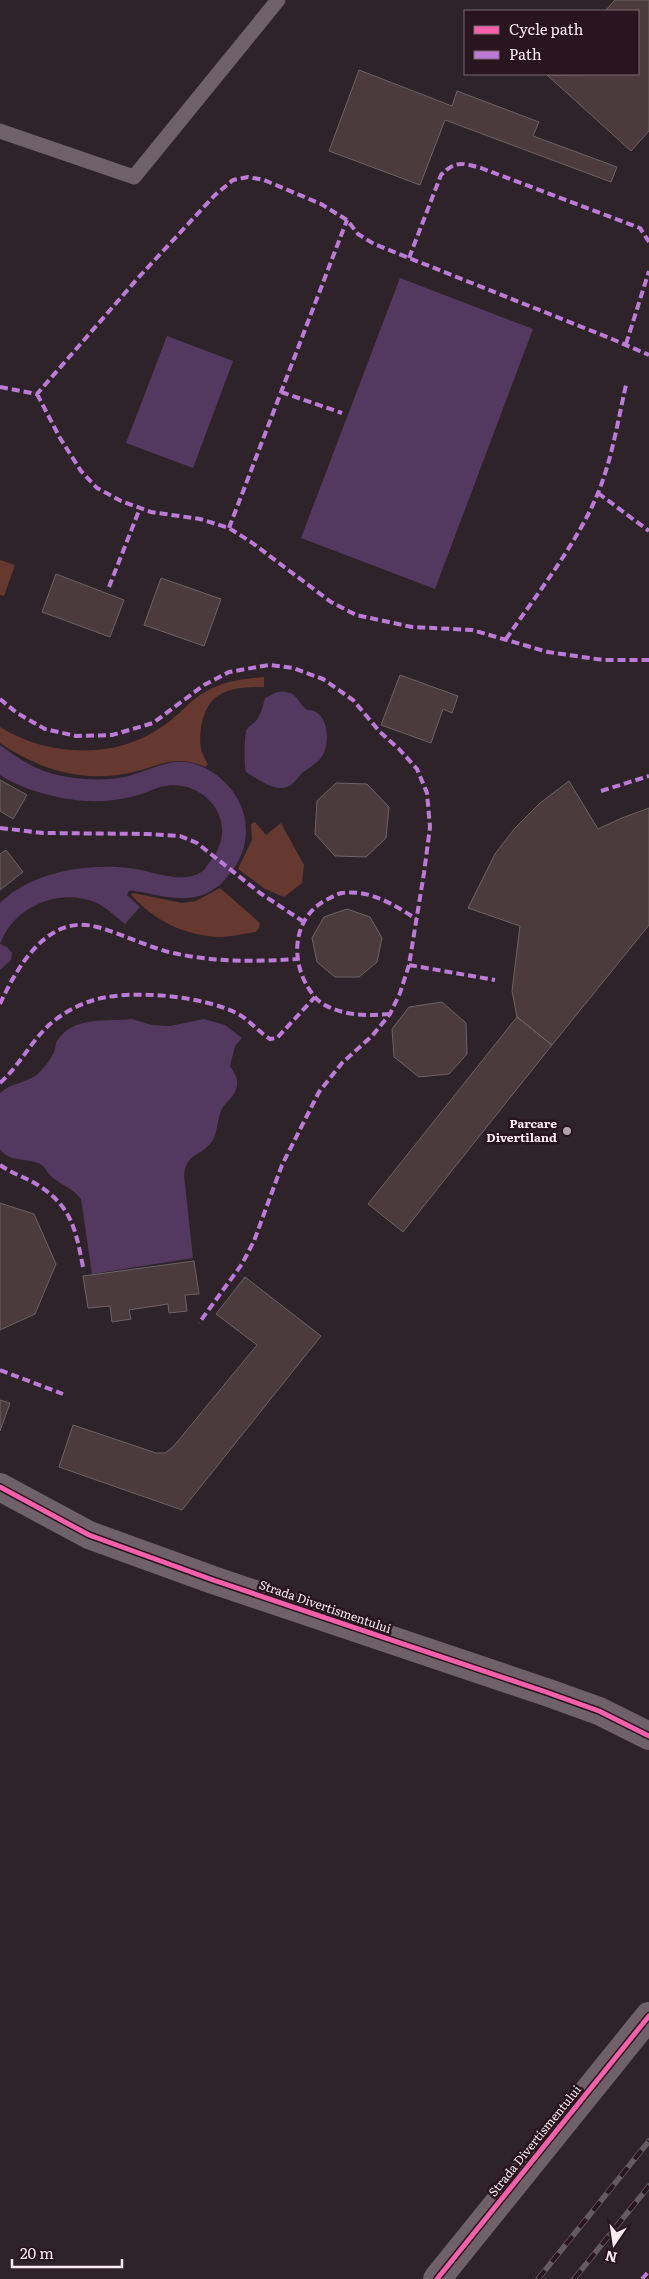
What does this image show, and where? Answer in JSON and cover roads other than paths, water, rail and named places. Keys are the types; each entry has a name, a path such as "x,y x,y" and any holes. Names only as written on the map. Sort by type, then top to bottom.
{"street":[{"name":"Strada Divertismentului","path":"0,1487 89,1535 213,1580 599,1711 649,1736"},
{"name":"Strada Divertismentului","path":"437,2279 649,2016"}],"lane":[{"path":"0,131 134,178 278,0"}],"railway":[{"path":"538,2279 649,2141"},
{"path":"574,2279 649,2186"}],"place":[{"name":"Parcare Divertiland","path":"567,1131"}]}
